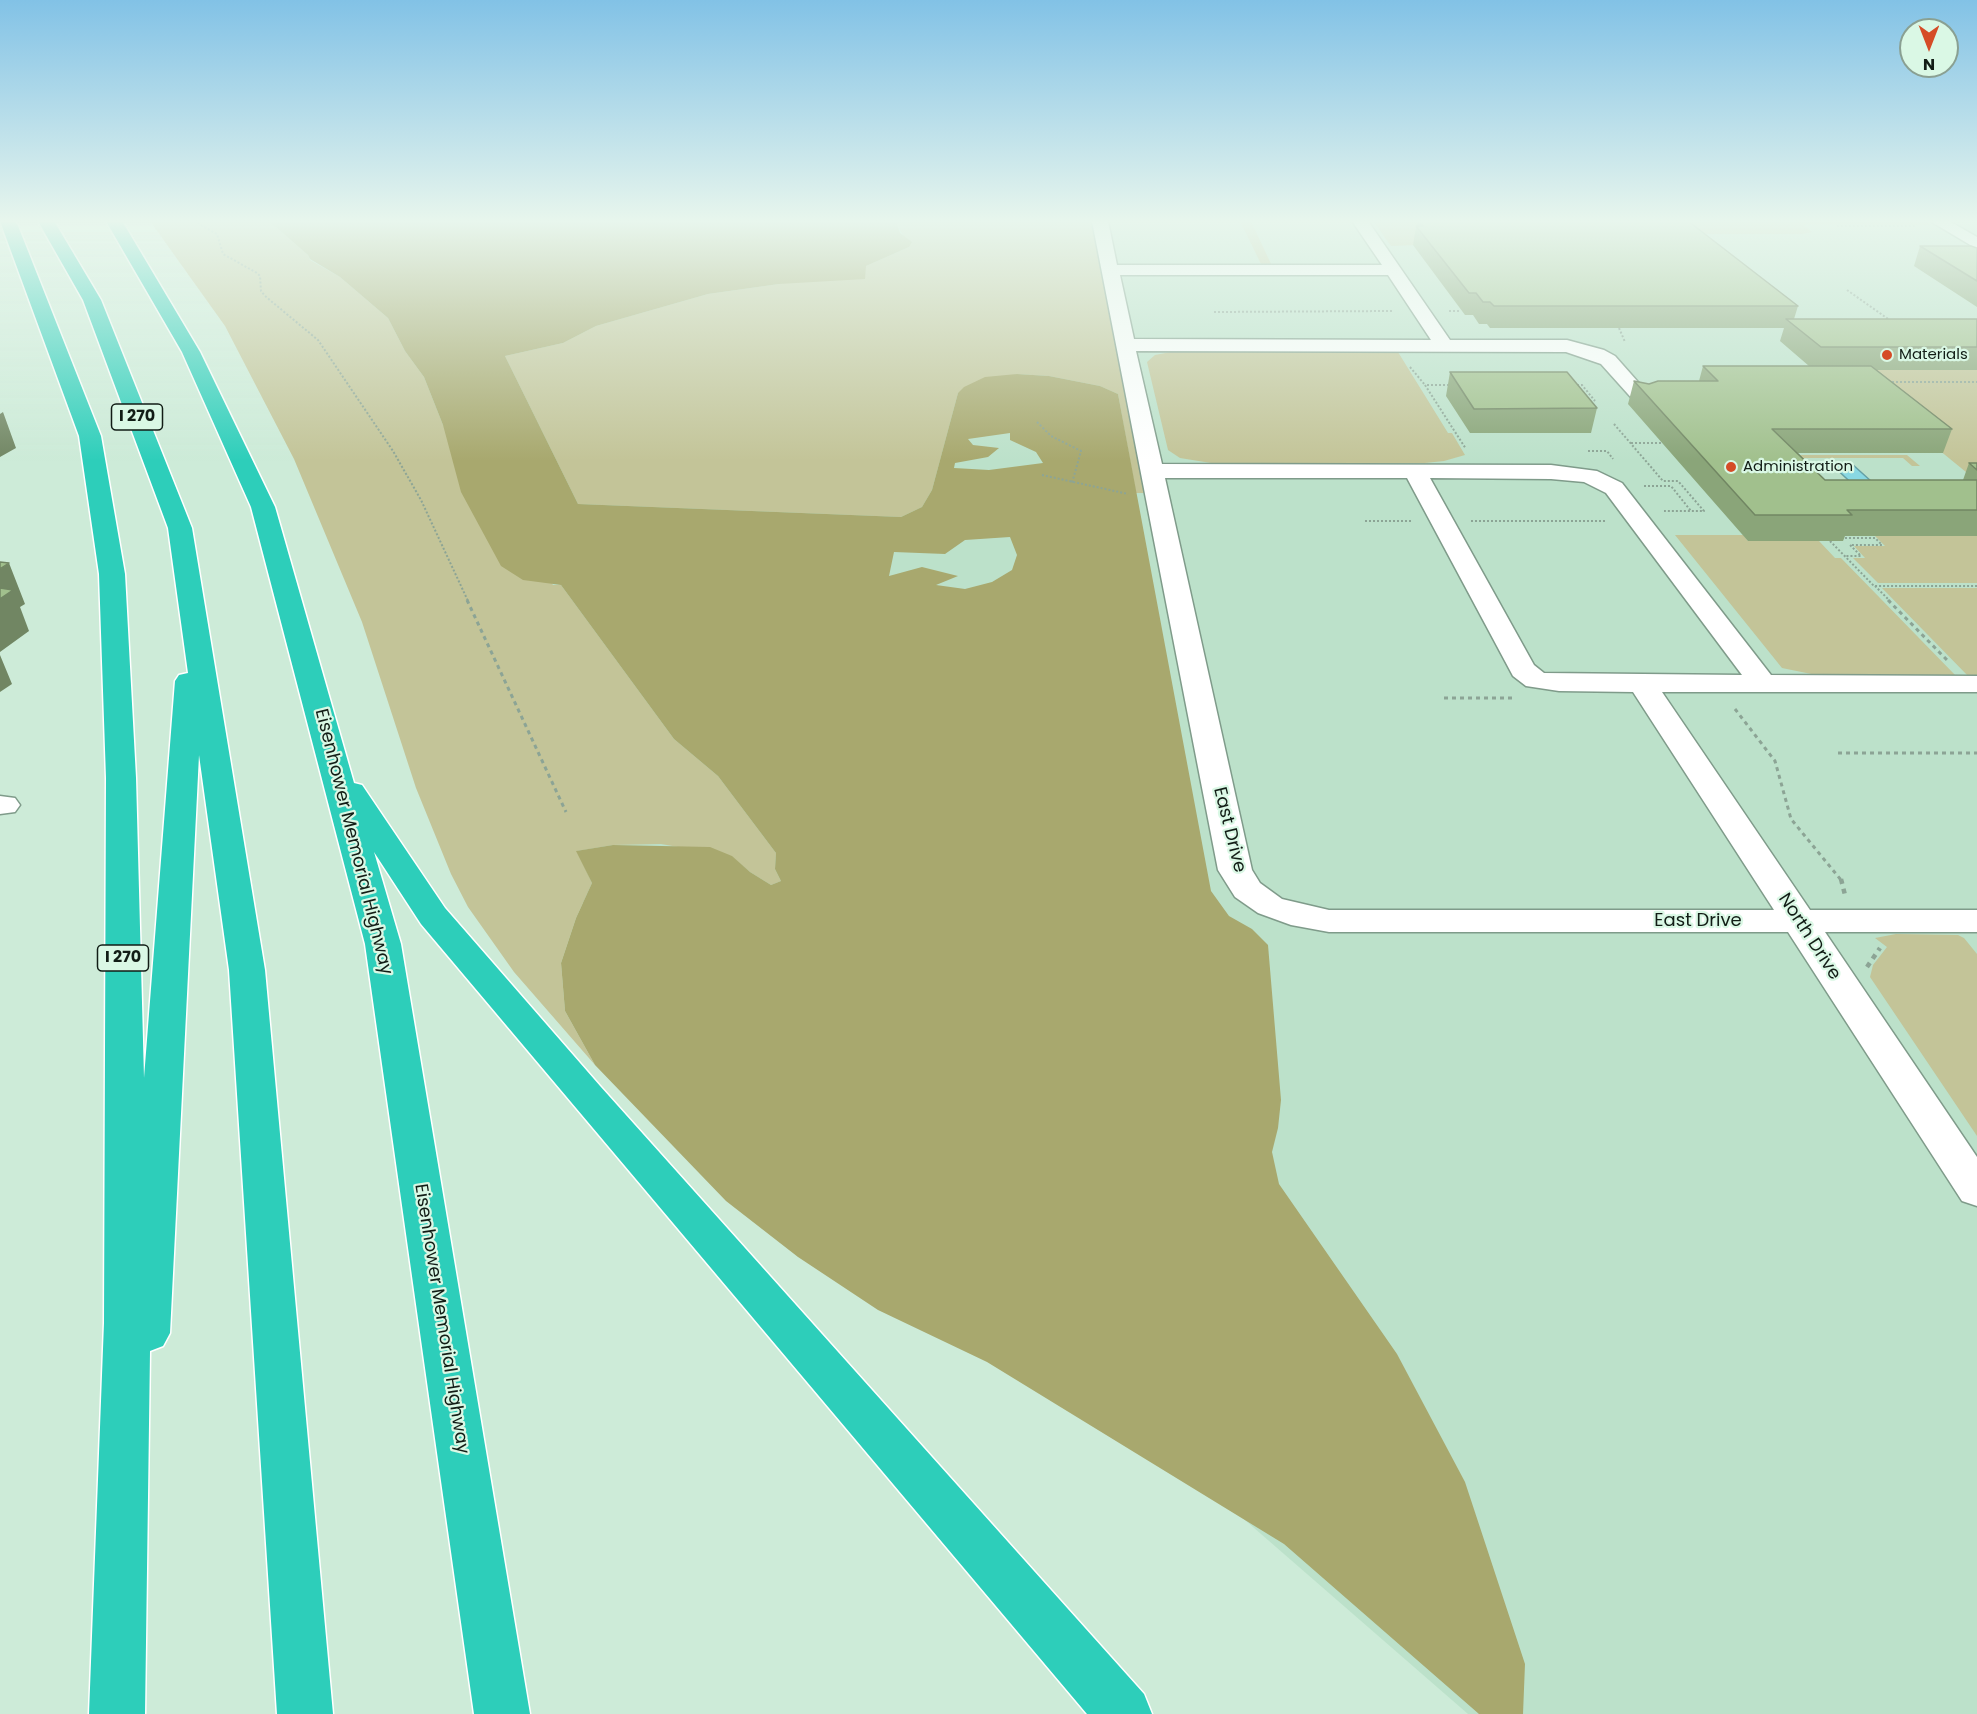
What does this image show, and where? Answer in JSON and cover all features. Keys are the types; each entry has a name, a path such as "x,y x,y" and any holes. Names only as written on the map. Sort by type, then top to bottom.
{"highway":[{"name":"I 270","path":"39,301 90,436 112,574 121,778 126,1311 117,1714"},
{"name":"I 270","path":"92,301 180,528 247,970 305,1714"},
{"name":"Eisenhower Memorial Highway","path":"161,301 191,352 263,507 383,944 502,1714"},
{"path":"123,1714 175,866 193,625"},
{"path":"335,768 433,916 586,1096 1124,1714"}],"street":[{"name":"East Drive","path":"1117,301 1235,870 1247,890 1270,906 1303,917 1329,921 1977,921"},
{"path":"1414,301 1444,345"},
{"path":"1126,345 1547,345 1583,349 1608,360 1643,399"},
{"path":"1152,471 1571,473 1603,481 1614,488 1763,684"},
{"path":"1415,472 1515,656 1528,675 1558,683 1973,684"},
{"name":"North Drive","path":"1642,683 1977,1190"}],"path":[{"path":"271,301 318,340 388,442 421,500 566,812"},
{"path":"1862,301 1892,322"},
{"path":"1214,312 1388,312"},
{"path":"1884,382 1977,382"},
{"path":"1573,385 1582,385 1595,402"},
{"path":"1433,396 1469,455"},
{"path":"1037,422 1051,436 1081,451 1072,483"},
{"path":"1614,424 1663,482 1678,482 1704,511 1654,511"},
{"path":"1630,443 1662,443"},
{"path":"1042,475 1132,495"},
{"path":"1634,486 1671,486 1692,511"},
{"path":"1365,521 1396,521"},
{"path":"1466,521 1608,521"},
{"path":"1840,538 1875,538 1882,545 1850,545 1861,556 1845,556"},
{"path":"1830,541 1973,684"},
{"path":"1874,586 1977,586"},
{"path":"1444,698 1480,698"},
{"path":"1730,704 1775,761 1791,819 1841,879 1846,899"},
{"path":"1838,753 1977,753"}],"shaded area":[{"path":"207,301 368,301 388,318 405,351 424,377 443,425 553,585 561,585 674,739 718,776 776,853 775,869 781,881 771,885 750,872 731,856 661,844 613,845 577,851 592,883 576,918 561,963 565,1011 595,1065 514,972 468,907 451,874 416,788 362,622 294,459 225,326"},
{"path":"232,301 1977,301 1977,1714 1468,1714 632,987"},
{"path":"368,301 684,301 596,326 563,343 505,356 578,504 901,517 922,507 932,490 958,393 964,387 985,377 1017,374 1049,376 1100,386 1118,394 1211,891 1229,916 1252,929 1268,945 1281,1100 1278,1128 1272,1152 1279,1184 1397,1354 1465,1482 1525,1664 1523,1714 1479,1714 1284,1544 987,1362 878,1310 798,1257 726,1201 595,1065 565,1011 561,963 576,918 592,883 576,851 613,845 710,847 732,856 750,872 771,885 781,881 775,869 776,853 718,776 674,739 561,585 523,580 501,566 461,492 443,425 424,377 405,351 388,318","holes":["1010,433 1010,440 1036,452 1043,463 989,470 954,468 955,463 988,457 999,448 973,445 968,439","1010,537 1017,555 1012,570 992,582 965,589 936,585 958,576 922,567 889,576 894,552 945,554 965,540"]},
{"path":"684,301 1107,301 1144,493 1136,493 1118,394 1100,386 1049,376 1017,374 958,393 932,490 922,507 901,517 578,504 505,356 563,343 596,326"},
{"path":"1176,351 1398,352 1448,433 1452,433 1465,455 1425,463 1211,463 1180,458 1168,450 1147,362 1155,355"},
{"path":"1834,370 1977,370 1977,481 1874,397"},
{"path":"1780,455 1907,455 1920,466 1912,466 1903,458 1793,458"},
{"path":"1675,535 1743,535 1748,541 1819,541 1835,558 1841,558 1957,677 1826,677 1782,668"},
{"path":"1875,536 1977,536 1977,583 1878,583 1853,558 1865,558 1854,546 1885,546"},
{"path":"1882,588 1977,588 1977,677 1969,677"},
{"path":"1896,934 1958,935 1964,938 1977,954 1977,1136 1870,977 1873,965 1887,947 1875,938"}],"water":[{"path":"1831,464 1852,464 1882,491 1860,491"}],"building":[{"path":"1792,301 1798,306 1494,306 1490,302 1483,302"},
{"path":"1786,319 1977,319 1977,347 1821,347"},
{"path":"1703,366 1871,366 1952,429 1772,429 1825,480 1977,480 1977,510 1847,510 1852,515 1755,515 1634,381 1649,384 1658,381 1718,381"},
{"path":"1450,372 1567,372 1597,408 1474,409"},
{"path":"1969,463 1977,463 1977,470"},
{"path":"0,562 9,563 0,569"},
{"path":"0,588 13,590 0,599"}],"place":[{"name":"Materials","path":"1887,355"},
{"name":"Administration","path":"1731,467"}]}
